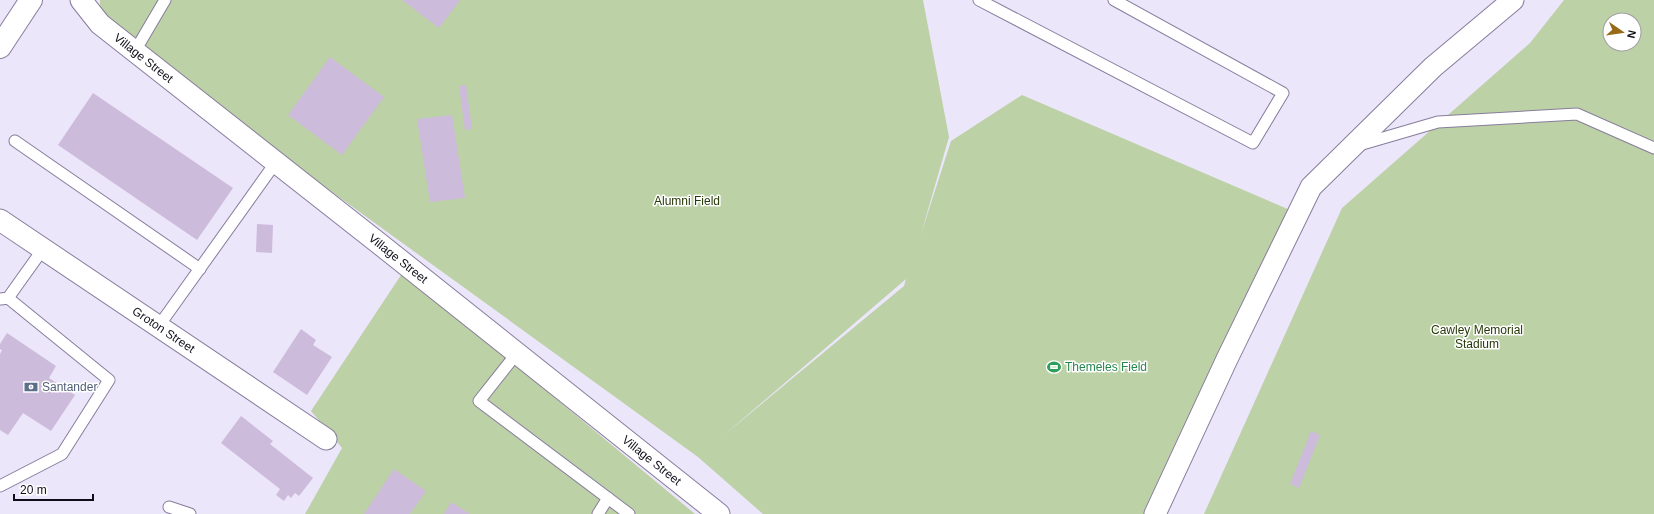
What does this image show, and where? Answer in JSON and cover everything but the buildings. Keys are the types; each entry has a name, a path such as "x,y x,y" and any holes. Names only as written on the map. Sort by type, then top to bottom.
{"main road":[{"path":"0,47 31,0"}],"street":[{"name":"Village Street","path":"81,0 100,24 517,352 718,514"},
{"path":"1155,514 1227,360 1312,187 1433,67 1513,0"},
{"name":"Groton Street","path":"0,220 326,439"}],"lane":[{"path":"135,52 165,0"},
{"path":"979,0 1253,143 1283,93 1114,0"},
{"path":"1351,148 1438,122 1577,114 1654,148"},
{"path":"15,141 200,269"},
{"path":"158,326 276,162"},
{"path":"0,486 62,454 109,380 4,299 43,249"},
{"path":"517,352 479,401 630,514"},
{"path":"598,514 608,498"},
{"path":"169,507 190,514"}],"green space":[{"name":"Alumni Field","path":"100,0 923,0 949,137 921,234 951,141 1022,95 1290,210 1147,514 763,514 698,457 100,24","holes":["906,279 904,286 724,435"]},
{"name":"Cawley Memorial Stadium","path":"1564,0 1654,0 1654,514 1204,514 1342,208 1530,43"},
{"path":"403,272 695,514 305,514 342,448 311,411"}],"place":[{"name":"Themeles Field","path":"1054,367"},
{"name":"Santander","path":"31,387"}]}
